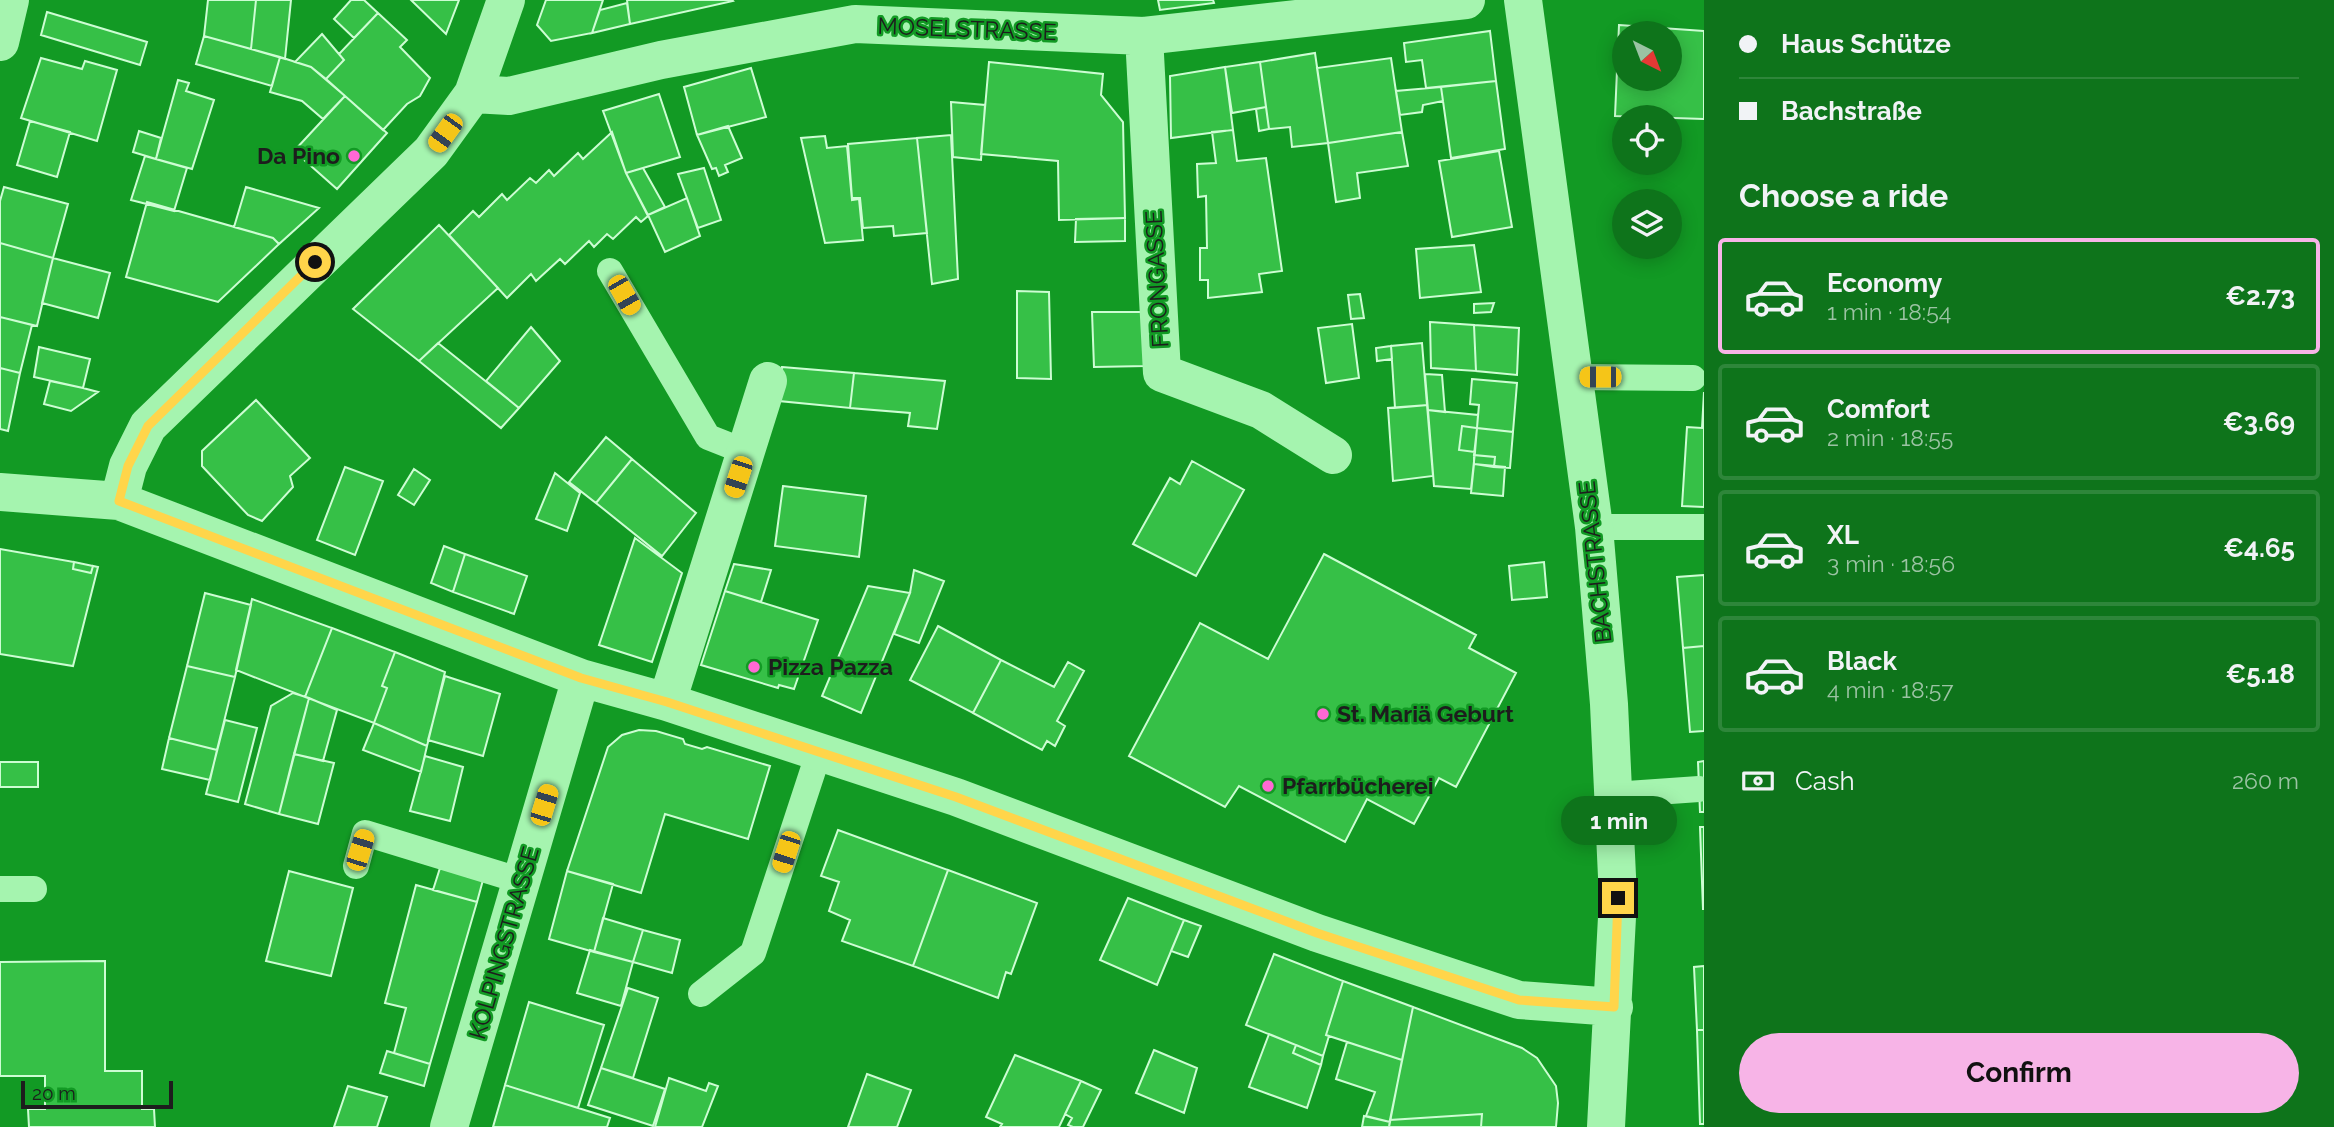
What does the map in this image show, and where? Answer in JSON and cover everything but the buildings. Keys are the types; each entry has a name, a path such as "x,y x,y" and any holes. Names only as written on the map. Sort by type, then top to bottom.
{"street":[{"path":"0,42 10,0"},
{"path":"119,501 128,466 148,426 431,152 473,94 506,0"},
{"name":"MOSELSTRASSE","path":"473,94 509,96 662,60 855,24 1144,36 1466,0"},
{"name":"BACHSTRASSE","path":"1523,0 1594,527 1609,704 1618,898 1606,1127"},
{"name":"FRONGASSE","path":"1144,36 1162,373 1261,410 1333,454"},
{"path":"667,702 768,381"},
{"path":"0,492 119,501 581,678 667,702 956,797 1317,933 1519,1000 1614,1007"},
{"name":"KOLPINGSTRASSE","path":"449,1127 581,678"}],"lane":[{"path":"610,271 708,437 746,452"},
{"path":"1572,377 1693,378"},
{"path":"1594,527 1704,527"},
{"path":"701,994 753,953 819,752"},
{"path":"1613,795 1699,789"},
{"path":"356,866 365,834 522,881"},
{"path":"0,889 34,889"}],"place":[{"name":"Da Pino","path":"354,156"},
{"name":"Pizza Pazza","path":"754,667"},
{"name":"St. Mariä Geburt","path":"1323,714"},
{"name":"Pfarrbücherei","path":"1268,786"}],"route":[{"path":"315,262 148,426 128,466 119,501 196,533 581,678 667,702 956,797 1317,933 1519,1000 1614,1007 1618,898"}]}
